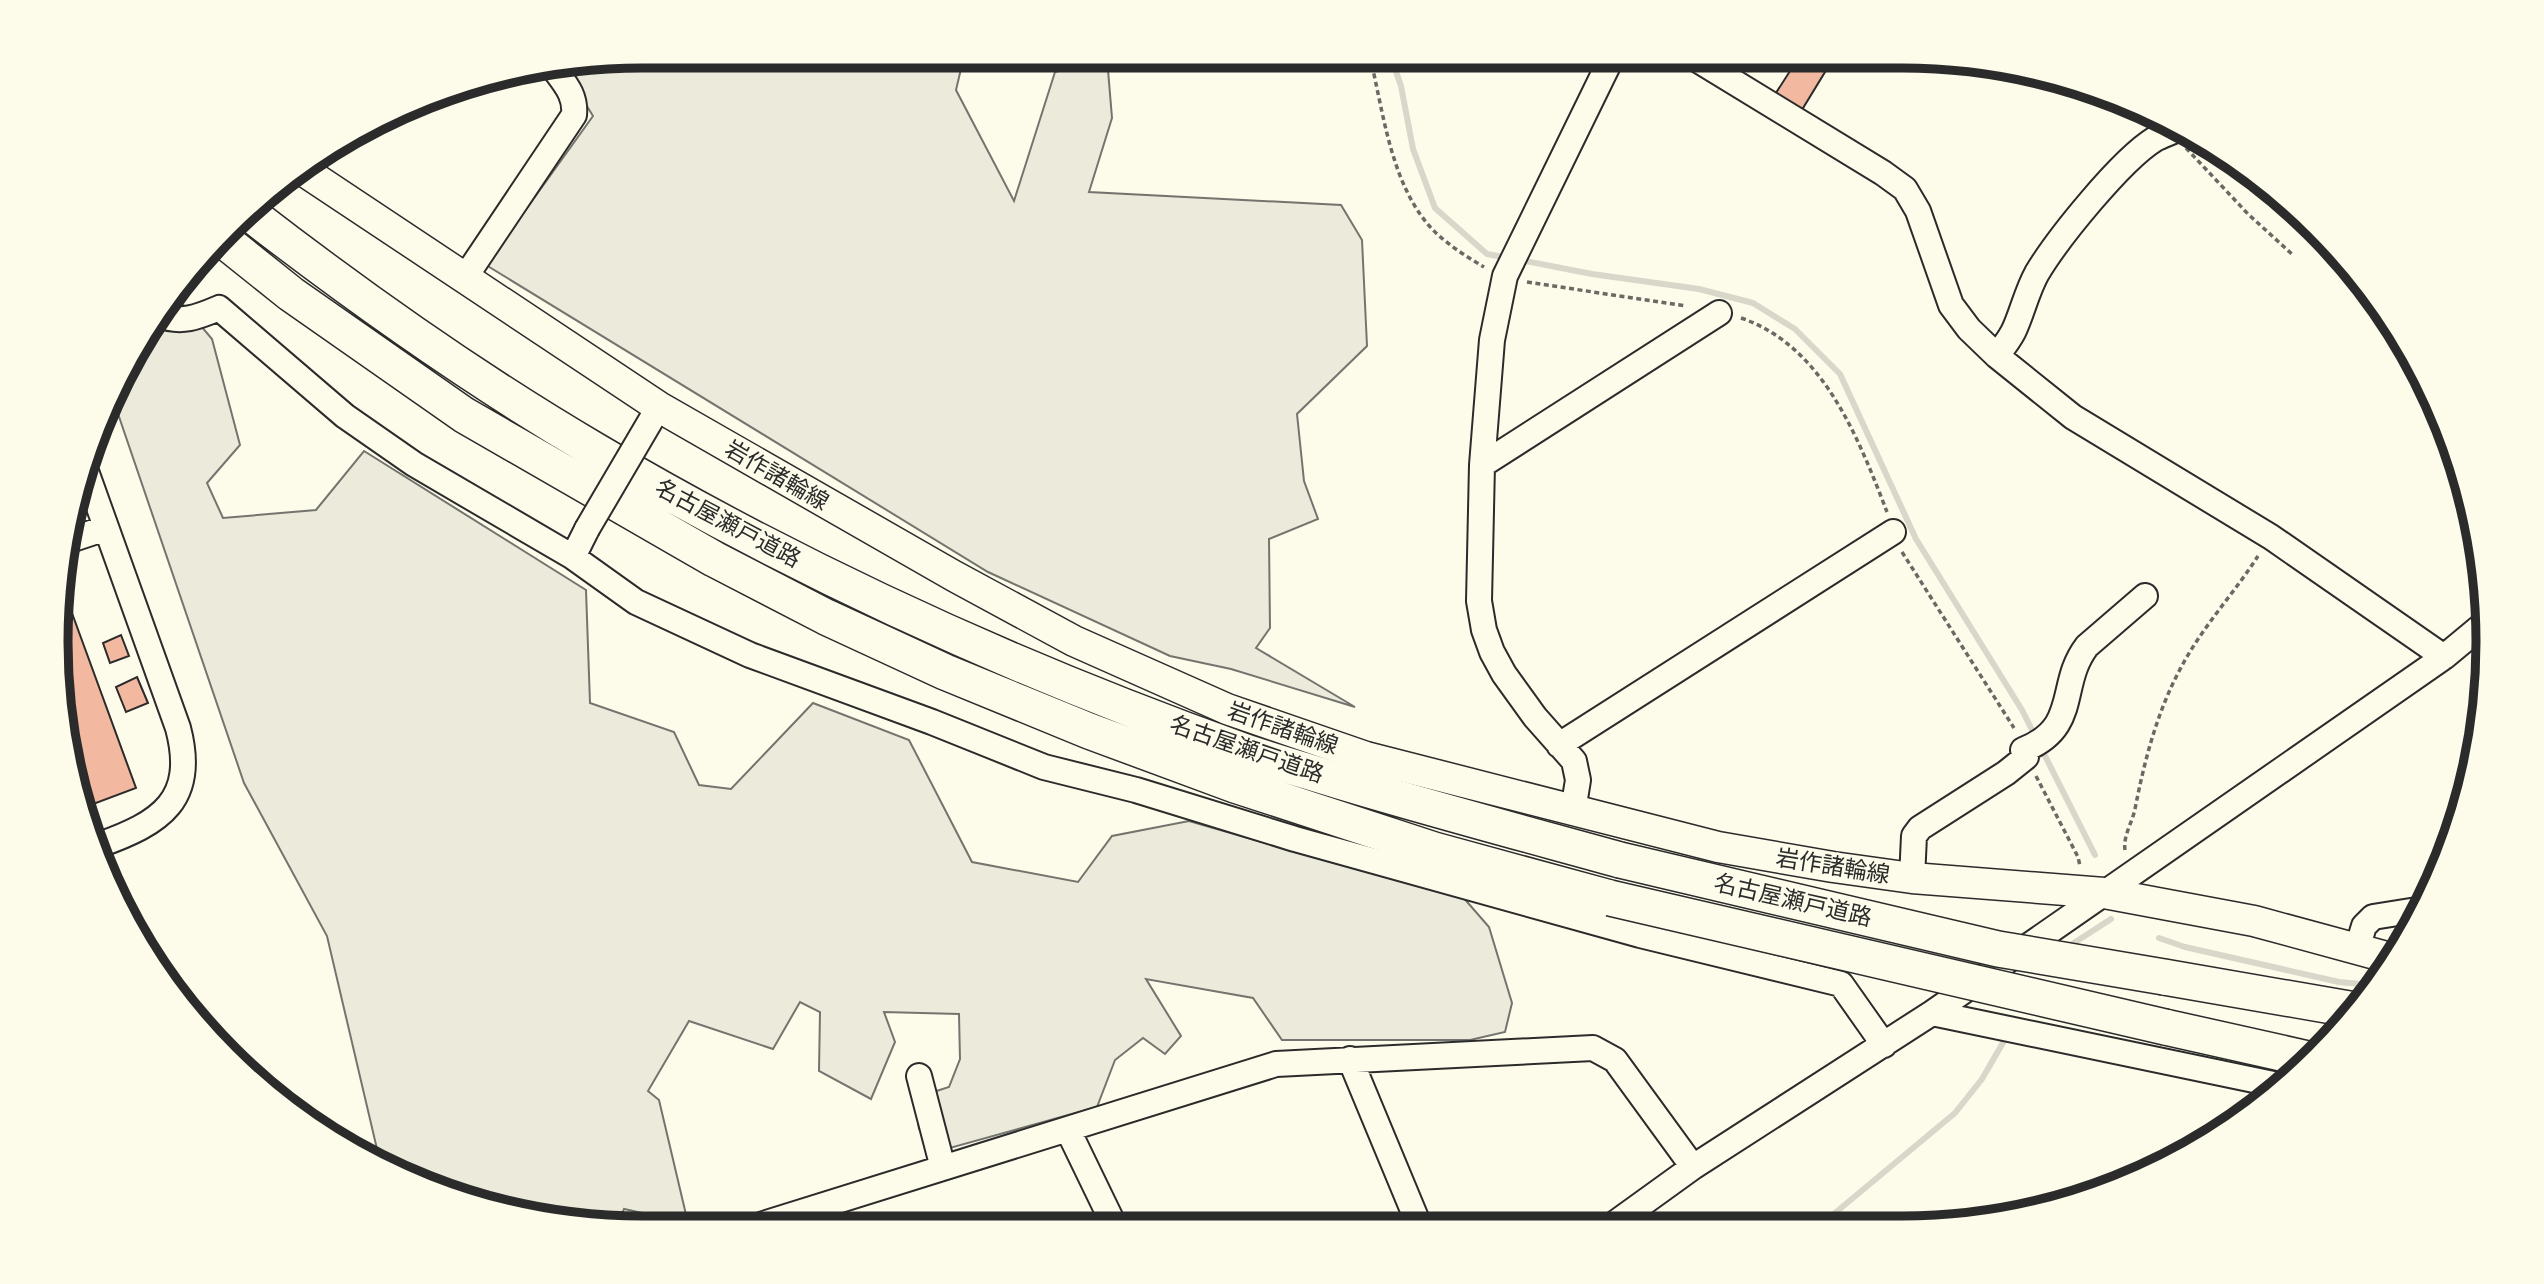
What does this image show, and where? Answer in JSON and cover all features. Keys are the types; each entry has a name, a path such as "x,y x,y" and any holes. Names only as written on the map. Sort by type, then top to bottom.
{"highway":[{"name":"名古屋瀬戸道路","path":"256,218 312,261 483,380 596,451 752,537 957,638 1246,752 1425,808 1620,860 1998,949 2343,1008"},
{"name":"名古屋瀬戸道路","path":"229,244 291,293 464,415 714,559 826,617 945,673 1089,731 1235,785 1434,850 1610,898 2298,1057"}],"main road":[{"name":"岩作諸輪線","path":"310,175 655,413 1074,641 1227,709 1366,757 1718,847 1912,878 2104,893 2254,921 2382,956"}],"street":[{"path":"1573,811 1578,780 1574,761 1535,717 1504,674 1484,629 1479,601 1482,465 1492,340 1504,278 1607,68"},
{"path":"1711,68 1905,189 1918,211 1951,305 1969,329 1997,356 2073,417 2271,537 2444,657"},
{"path":"464,279 574,115 575,103 571,92 558,74"},
{"path":"1997,356 2015,330 2037,273 2067,231 2124,166 2156,139 2168,134"},
{"path":"168,318 195,318 219,307 345,416 414,464 573,557 636,602 750,655 932,722 1044,767 1136,790 1294,839 1640,935 1841,984 1884,1045"},
{"path":"1482,465 1719,313"},
{"path":"573,557 655,413"},
{"path":"91,485 178,728 184,752 184,771 178,790 166,810 153,822 135,832 105,843"},
{"path":"78,537 106,528"},
{"path":"1559,745 1893,533"},
{"path":"1912,878 1914,835 1920,828 2006,773 2025,752 2049,736 2060,721 2080,655 2145,596"},
{"path":"1637,1216 1693,1167 1932,1013 2444,657 2476,630"},
{"path":"2357,949 2364,926 2373,917 2409,911"},
{"path":"1932,1013 2268,1083"},
{"path":"811,1216 943,1168 1276,1063 1593,1048 1615,1060 1693,1167"},
{"path":"1350,1059 1416,1216"},
{"path":"919,1076 943,1168"},
{"path":"1068,1130 1110,1216"}],"path":[{"path":"1373,68 1388,136 1402,181 1434,231 1451,246 1504,278 1719,313 1762,325 1797,351 1833,396 1867,462 1893,533 1905,557 2020,738 2080,866"},
{"path":"2185,143 2206,172 2293,255"},
{"path":"2126,852 2124,841 2134,811 2151,736 2184,661 2271,537"}],"shaded area":[{"path":"642,68 961,68 956,90 1014,201 1055,72 1070,68 1108,68 1112,118 1089,192 1341,205 1362,240 1367,346 1297,414 1304,481 1318,519 1269,539 1270,628 1256,648 1355,707 1231,669 1170,656 988,572 486,265 593,116 567,73"},
{"path":"181,302 212,339 240,445 207,483 223,518 316,510 364,451 586,590 590,703 674,732 699,785 731,789 813,703 909,740 972,862 1078,882 1112,836 1189,821 1462,896 1489,927 1512,1003 1505,1032 1470,1040 1282,1040 1253,998 1146,979 1181,1036 1165,1054 1143,1038 1115,1060 1097,1107 950,1148 919,1129 915,1098 949,1087 960,1059 959,1014 884,1012 895,1042 871,1099 819,1071 820,1012 800,1002 773,1049 689,1021 648,1091 659,1100 686,1216 656,1216 624,1209 621,1215 604,1215 530,1205 458,1185 378,1151 327,936 244,783 117,411 145,355"}],"building":[{"path":"1792,68 1818,68 1825,72 1800,113 1774,96"},
{"path":"69,605 136,788 92,804 79,754 73,717 69,680"},
{"path":"121,635 129,656 110,663 103,643"},
{"path":"137,677 148,703 126,712 116,687"}],"waterway":[{"path":"1395,68 1401,86 1413,149 1435,208 1487,254 1509,258"},
{"path":"1520,260 1592,274 1699,289 1753,303 1795,329 1840,374 1916,539 2022,710 2035,736"},
{"path":"2040,746 2095,855"},
{"path":"2066,948 2111,919"},
{"path":"2159,938 2185,947 2339,982 2362,984"},
{"path":"1831,1216 1955,1113 1982,1079 2008,1034"}]}
